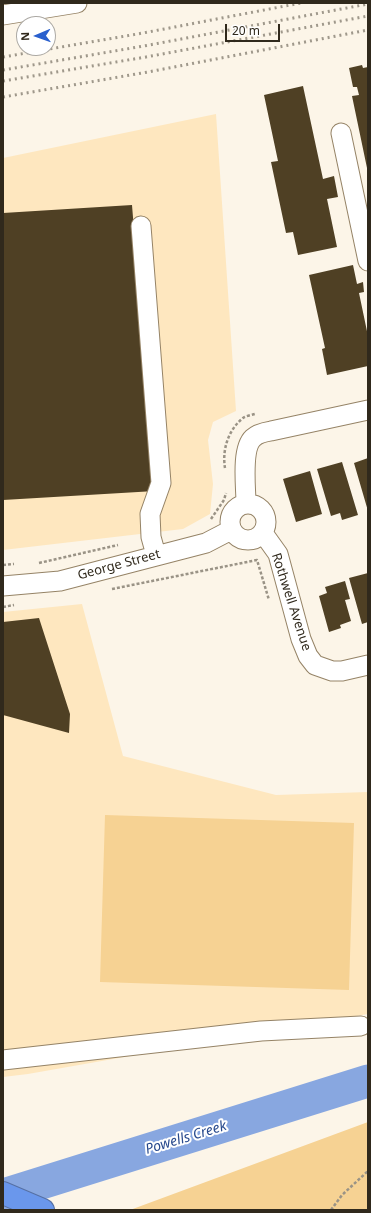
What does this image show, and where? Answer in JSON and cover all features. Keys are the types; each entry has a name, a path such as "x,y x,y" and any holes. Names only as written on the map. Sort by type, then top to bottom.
{"highway":[{"path":"3,1192 43,1210"}],"street":[{"path":"3,15 77,3"},
{"path":"341,133 368,261"},
{"path":"141,226 161,483 150,514 151,537 156,555"},
{"path":"246,503 246,452 253,438 262,433 368,410"},
{"path":"246,503 258,506 265,516 266,528 263,533 252,540 246,541 235,535 231,530 229,524 232,512 241,505 246,503"},
{"name":"George Street","path":"3,586 60,582 156,555 206,543 231,530"},
{"name":"Rothwell Avenue","path":"263,533 278,554 302,639 308,656 315,665 332,671 342,671 368,665"},
{"path":"3,1060 261,1031 361,1026"}],"path":[{"path":"105,590 256,560 271,604"},
{"path":"3,607 17,605"},
{"path":"331,1210 342,1195 368,1171"}],"shaded area":[{"path":"216,114 236,411 213,422 208,440 213,484 210,514 183,529 3,550 3,158"},
{"path":"82,604 123,756 276,795 368,792 368,1014 28,1074 3,1077 3,612"},
{"path":"105,815 354,823 349,990 100,982"},
{"path":"368,1122 368,1210 130,1210"}],"building":[{"path":"362,65 363,68 368,67 367,168 352,96 359,95 357,87 353,87 349,68"},
{"path":"303,86 323,179 334,176 338,197 327,199 337,247 298,255 293,232 286,233 271,162 278,161 264,95"},
{"path":"132,205 155,491 3,500 3,213"},
{"path":"353,265 357,284 363,282 364,292 359,293 368,336 368,366 327,375 322,349 325,348 309,275"},
{"path":"368,458 368,511 354,463"},
{"path":"342,462 358,515 342,520 340,513 331,516 317,469"},
{"path":"310,471 322,514 296,522 283,479"},
{"path":"368,573 368,622 362,624 349,578"},
{"path":"345,581 350,599 345,600 351,621 340,625 341,628 329,632 319,596 327,593 325,587"},
{"path":"39,618 70,714 69,733 3,715 3,622"}],"waterway":[{"name":"Powells Creek","path":"3,1195 368,1081"}],"railway":[{"path":"3,57 143,33 301,3"},
{"path":"3,70 144,46 368,4"},
{"path":"3,81 146,57 368,16"},
{"path":"3,97 148,72 368,30"}]}
